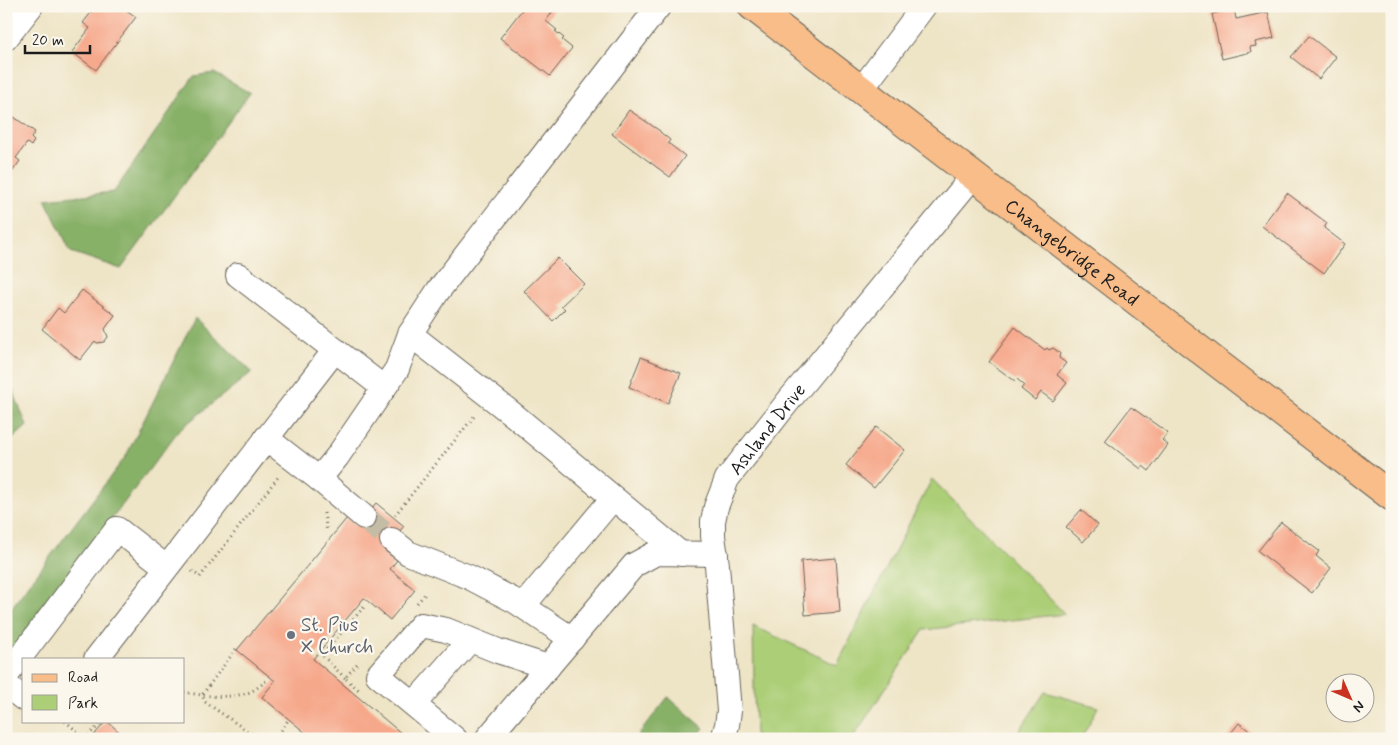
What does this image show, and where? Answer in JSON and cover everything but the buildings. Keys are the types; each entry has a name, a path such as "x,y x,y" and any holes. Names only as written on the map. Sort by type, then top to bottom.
{"main road":[{"name":"Changebridge Road","path":"752,6 1392,497"}],"street":[{"path":"6,38 31,6"},
{"path":"319,479 337,457 397,370 410,334 438,292 659,6"},
{"path":"861,90 924,6"},
{"name":"Ashland Drive","path":"723,739 730,711 713,521 718,500 727,479 796,391 973,176"},
{"path":"238,275 384,388"},
{"path":"410,334 515,416 681,554"},
{"path":"97,658 335,350"},
{"path":"266,438 364,517"},
{"path":"523,606 613,498"},
{"path":"6,676 117,530 170,562"},
{"path":"392,540 408,553 469,577 523,606 572,639"},
{"path":"487,739 634,565 656,553 716,554"},
{"path":"455,739 378,675 421,625 446,630 498,651 548,667"},
{"path":"414,704 470,640"},
{"path":"6,685 22,697"}],"path":[{"path":"395,515 490,396"},
{"path":"170,562 200,577 284,470"},
{"path":"324,511 327,532"},
{"path":"345,678 322,656 365,606"},
{"path":"202,695 236,649"},
{"path":"185,692 202,695 247,693 267,680"},
{"path":"202,695 205,702 259,739"},
{"path":"276,739 288,720"},
{"path":"66,722 85,738 103,722"}],"green space":[{"path":"214,73 250,93 121,269 71,252 45,199 114,192 194,76"},
{"path":"195,318 252,372 179,430 6,659 6,615 126,456"},
{"path":"6,373 27,426 6,445"},
{"path":"932,479 1065,614 924,630 852,739 755,739 753,626 837,665"},
{"path":"1045,692 1098,707 1081,739 1014,739"},
{"path":"668,697 704,728 695,739 635,739"}],"tunnel":[{"path":"364,517 392,540"}],"place":[{"name":"St. Pius X Church","path":"291,635"}]}
